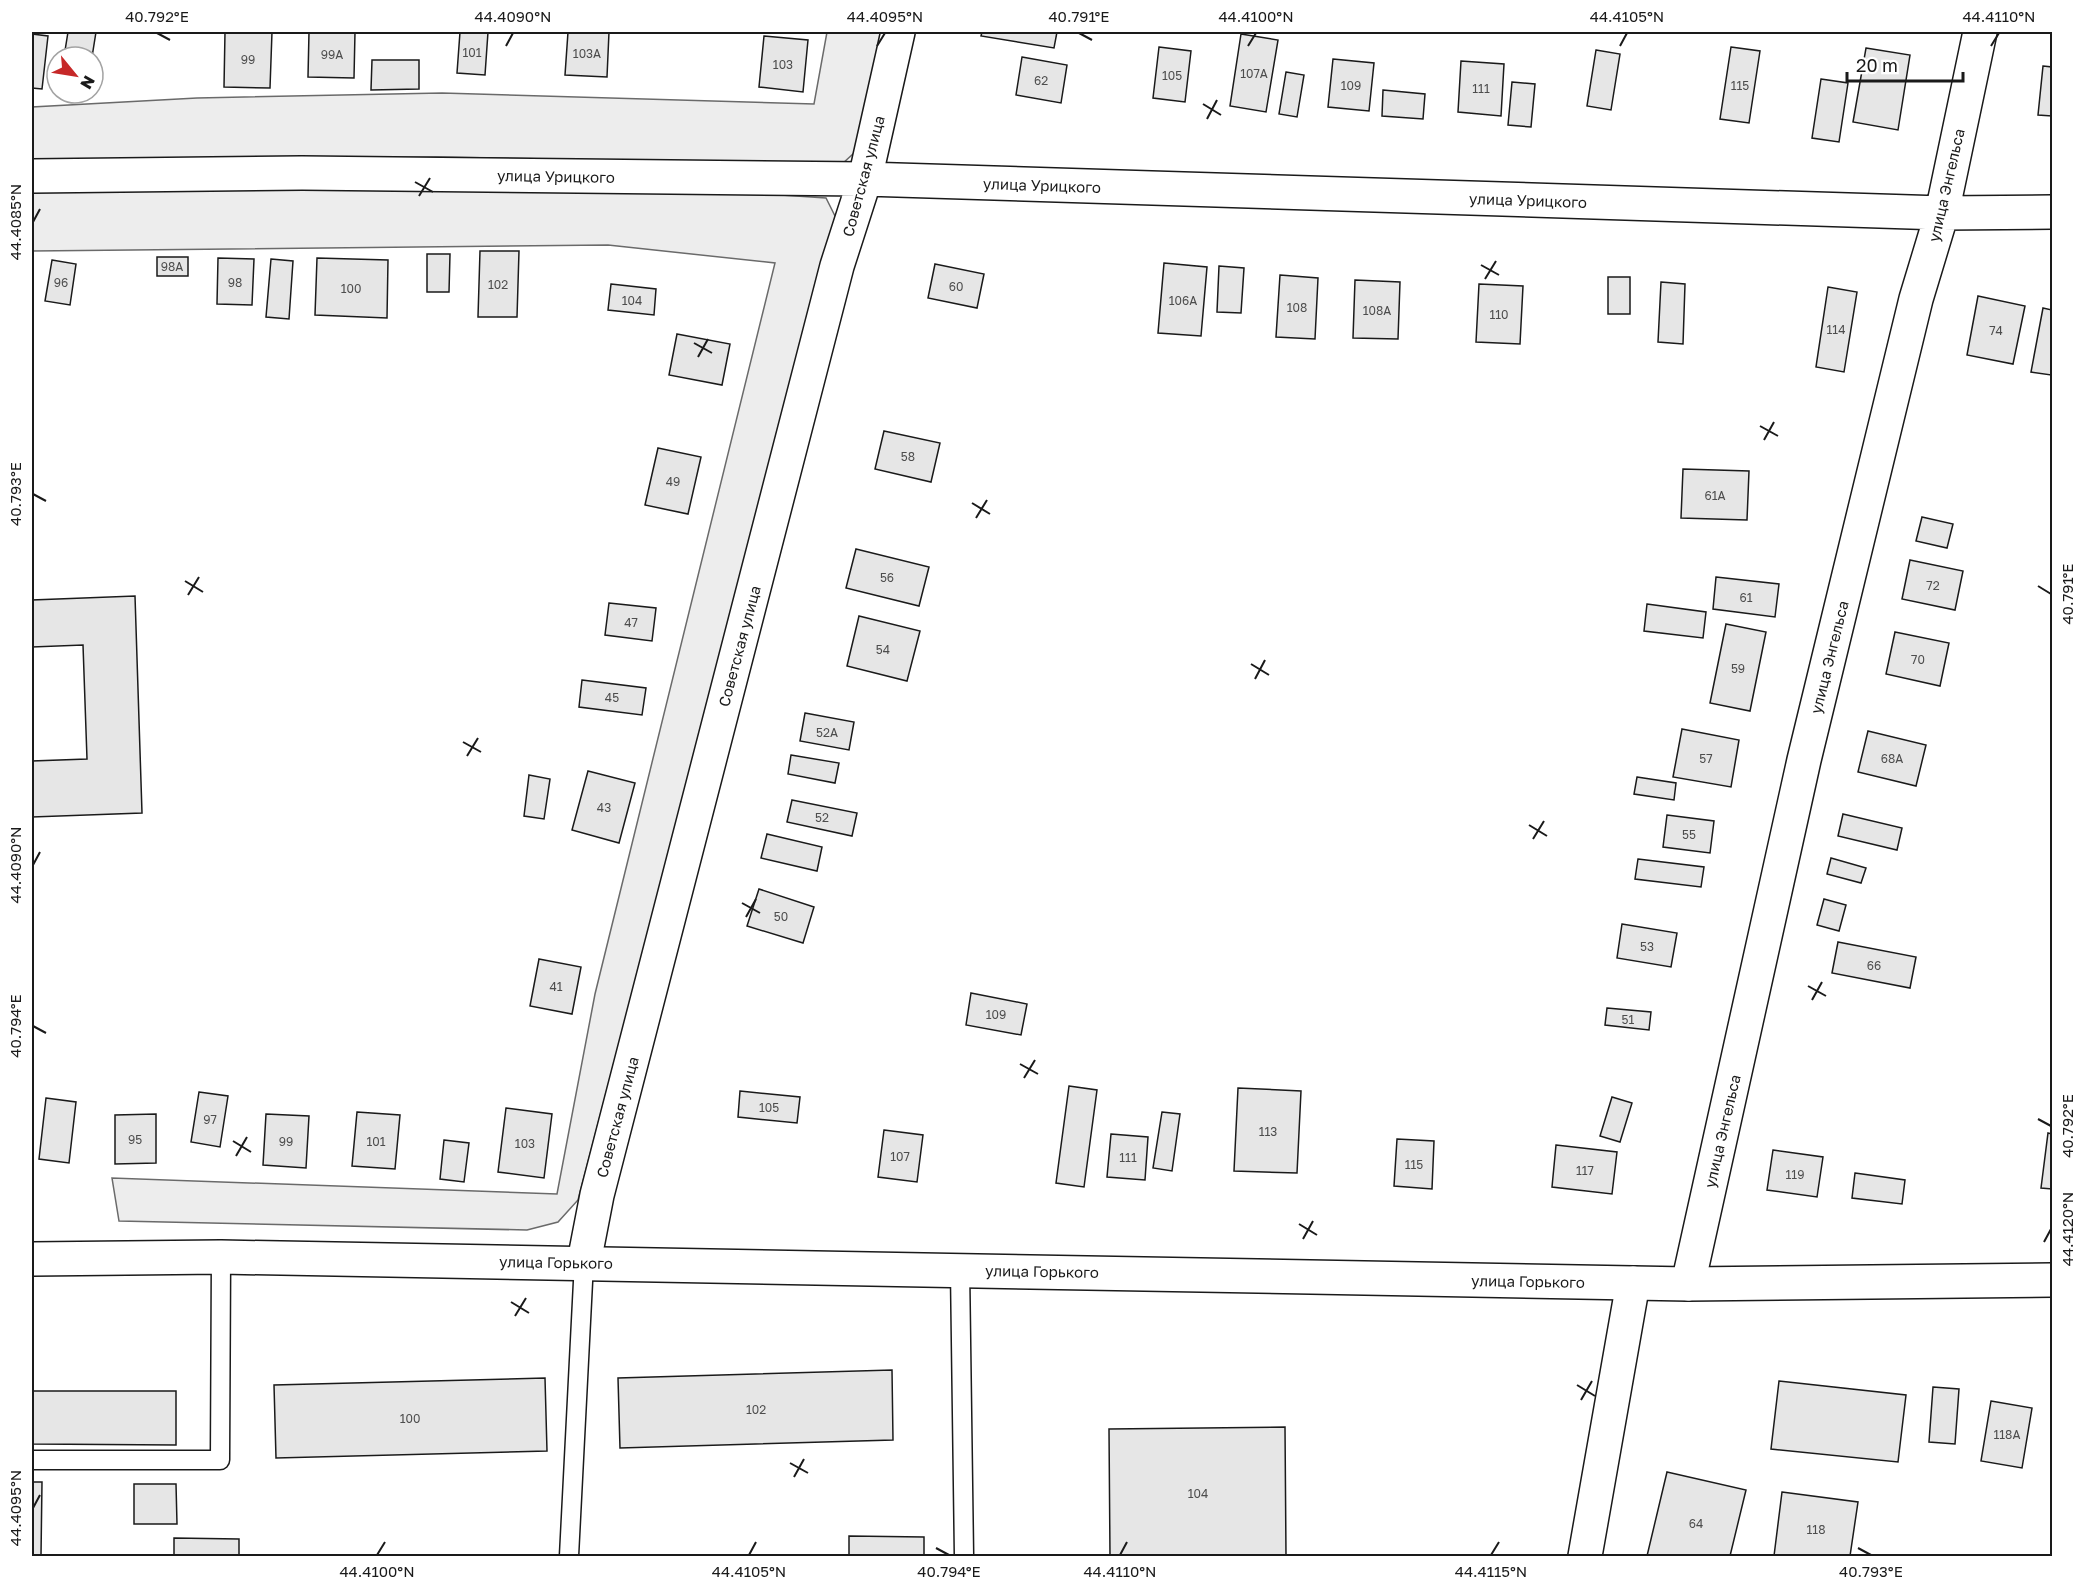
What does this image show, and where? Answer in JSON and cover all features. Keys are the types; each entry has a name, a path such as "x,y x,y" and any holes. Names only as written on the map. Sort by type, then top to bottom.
{"street":[{"name":"Советская улица","path":"584,1262 597,1195 831,290 865,179 898,32"},
{"name":"улица Энгельса","path":"1688,1284 1804,760 1916,299 1942,213 1980,32"},
{"name":"улица Урицкого","path":"32,176 302,173 865,179 1942,213 2052,212"},
{"name":"улица Горького","path":"32,1259 221,1257 584,1262 1688,1284 2052,1280"},
{"path":"1585,1557 1632,1283"}],"lane":[{"path":"32,1460 220,1460 221,1257"},
{"path":"569,1557 584,1262"},
{"path":"960,1269 964,1557"}],"shaded area":[{"path":"827,32 884,32 854,153 842,164 436,157 32,161 32,107 105,105 105,103 197,98 442,93 814,104"},
{"path":"32,187 703,190 826,198 836,218 578,1200 558,1222 527,1230 119,1221 112,1178 557,1194 595,994 775,263 608,245 32,251"}],"building":[{"path":"68,32 96,32 94,45 66,45"},
{"path":"225,32 272,32 270,88 224,87"},
{"path":"309,32 355,32 354,78 308,77"},
{"path":"460,32 488,32 485,75 457,73"},
{"path":"568,32 609,32 607,77 565,75"},
{"path":"982,32 1057,32 1054,48 981,36"},
{"path":"32,34 48,36 47,45 45,45 42,89 32,88"},
{"path":"1241,34 1278,40 1266,112 1230,106"},
{"path":"764,36 808,40 803,92 759,87"},
{"path":"1159,47 1191,51 1185,102 1153,98"},
{"path":"1731,47 1760,51 1749,123 1720,119"},
{"path":"1866,48 1910,55 1898,130 1853,122"},
{"path":"1596,50 1620,54 1611,110 1587,106"},
{"path":"1022,57 1067,65 1061,103 1016,95"},
{"path":"1333,59 1374,63 1369,111 1328,107"},
{"path":"372,60 419,60 419,89 371,90"},
{"path":"1461,61 1504,64 1501,116 1458,112"},
{"path":"2043,66 2052,67 2052,116 2038,115"},
{"path":"1286,72 1304,75 1297,117 1279,114"},
{"path":"1821,79 1848,83 1839,142 1812,138"},
{"path":"1512,82 1535,84 1531,127 1508,125"},
{"path":"1383,90 1425,94 1423,119 1382,116"},
{"path":"480,251 519,251 517,317 478,317"},
{"path":"427,254 450,254 449,292 427,292"},
{"path":"157,257 188,257 188,276 157,276"},
{"path":"218,258 254,259 252,305 217,304"},
{"path":"317,258 388,260 387,318 315,315"},
{"path":"271,259 293,261 289,319 266,317"},
{"path":"52,260 76,264 70,305 45,301"},
{"path":"1164,263 1207,267 1201,336 1158,333"},
{"path":"935,264 984,274 977,308 928,298"},
{"path":"1219,266 1244,268 1241,313 1217,312"},
{"path":"1280,275 1318,278 1315,339 1276,337"},
{"path":"1608,277 1630,277 1630,314 1608,314"},
{"path":"1355,280 1400,282 1398,339 1353,338"},
{"path":"1661,282 1685,284 1683,344 1658,342"},
{"path":"611,284 656,289 654,315 608,310"},
{"path":"1479,284 1523,286 1520,344 1476,342"},
{"path":"1828,287 1857,292 1844,372 1816,367"},
{"path":"1978,296 2025,306 2013,364 1967,355"},
{"path":"2043,308 2052,310 2051,375 2031,372"},
{"path":"677,334 730,344 722,385 669,375"},
{"path":"884,431 940,443 931,482 875,469"},
{"path":"658,448 701,457 688,514 645,505"},
{"path":"1683,469 1749,471 1747,520 1681,518"},
{"path":"1922,517 1953,524 1947,548 1916,541"},
{"path":"856,549 929,567 919,606 846,588"},
{"path":"1910,560 1963,571 1955,610 1902,599"},
{"path":"1716,577 1779,584 1775,617 1713,609"},
{"path":"135,596 142,813 32,817 32,761 87,759 83,645 32,647 32,600"},
{"path":"609,603 656,608 652,641 605,635"},
{"path":"1647,604 1706,612 1703,638 1644,631"},
{"path":"859,616 920,631 907,681 847,666"},
{"path":"1726,624 1766,632 1750,711 1710,703"},
{"path":"1895,632 1949,643 1940,686 1886,674"},
{"path":"582,680 646,688 642,715 579,707"},
{"path":"805,713 854,722 849,750 800,741"},
{"path":"1682,729 1739,740 1731,787 1673,777"},
{"path":"1868,731 1926,745 1916,786 1858,772"},
{"path":"791,755 839,763 835,783 788,774"},
{"path":"588,771 635,783 619,843 572,830"},
{"path":"529,775 550,779 544,819 524,816"},
{"path":"1637,777 1676,783 1674,800 1634,794"},
{"path":"792,800 857,813 852,836 787,822"},
{"path":"1843,814 1902,828 1897,850 1838,836"},
{"path":"1667,815 1714,821 1710,853 1663,847"},
{"path":"767,834 822,847 817,871 761,858"},
{"path":"1831,858 1866,868 1861,883 1827,874"},
{"path":"1638,859 1704,867 1701,887 1635,879"},
{"path":"759,889 814,907 803,943 747,926"},
{"path":"1824,899 1846,905 1839,931 1817,925"},
{"path":"1622,924 1677,933 1671,967 1617,958"},
{"path":"1838,942 1916,957 1910,988 1832,973"},
{"path":"539,959 581,967 572,1014 530,1006"},
{"path":"971,993 1027,1004 1021,1035 966,1025"},
{"path":"1607,1008 1651,1012 1649,1030 1605,1025"},
{"path":"1069,1086 1097,1090 1084,1187 1056,1183"},
{"path":"1238,1088 1301,1091 1297,1173 1234,1171"},
{"path":"740,1091 800,1097 797,1123 738,1117"},
{"path":"199,1092 228,1096 220,1147 191,1142"},
{"path":"1612,1097 1632,1103 1620,1142 1600,1136"},
{"path":"46,1098 76,1102 69,1163 39,1159"},
{"path":"506,1108 552,1114 544,1178 498,1172"},
{"path":"357,1112 400,1115 395,1169 352,1166"},
{"path":"1162,1112 1180,1114 1172,1171 1153,1168"},
{"path":"156,1114 156,1163 115,1164 115,1115"},
{"path":"266,1114 309,1116 306,1168 263,1165"},
{"path":"884,1130 923,1135 917,1182 878,1177"},
{"path":"2048,1133 2052,1134 2052,1189 2041,1188"},
{"path":"1111,1134 1148,1137 1145,1180 1107,1177"},
{"path":"1397,1139 1434,1141 1432,1189 1394,1186"},
{"path":"444,1140 469,1143 464,1182 440,1179"},
{"path":"1556,1145 1617,1152 1612,1194 1552,1187"},
{"path":"1773,1150 1823,1157 1817,1197 1767,1190"},
{"path":"1855,1173 1905,1180 1902,1204 1852,1198"},
{"path":"892,1370 893,1440 620,1448 618,1378"},
{"path":"545,1378 547,1451 276,1458 274,1385"},
{"path":"1779,1381 1906,1395 1898,1462 1771,1449"},
{"path":"1933,1387 1959,1389 1955,1444 1929,1442"},
{"path":"32,1391 176,1391 176,1445 32,1444"},
{"path":"1991,1401 2032,1408 2022,1468 1981,1461"},
{"path":"1285,1427 1286,1556 1110,1556 1109,1429"},
{"path":"1667,1472 1746,1490 1730,1556 1647,1556"},
{"path":"32,1482 42,1482 41,1556 32,1556"},
{"path":"134,1484 176,1484 177,1524 134,1524"},
{"path":"1782,1492 1858,1502 1850,1556 1774,1556"},
{"path":"849,1536 924,1537 924,1556 849,1556"},
{"path":"174,1538 239,1539 239,1556 174,1556"}]}
